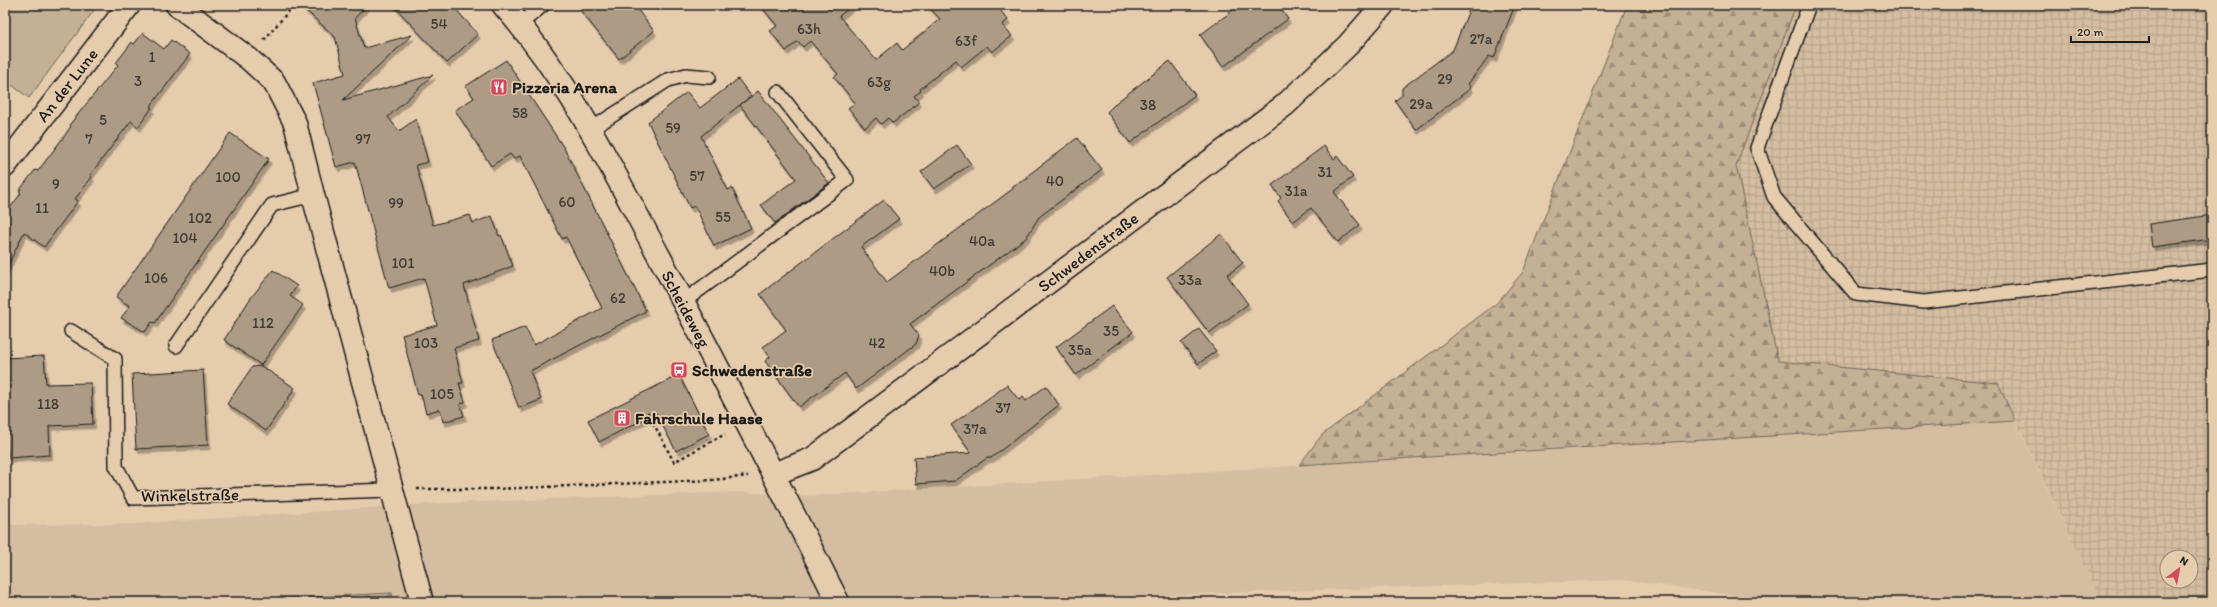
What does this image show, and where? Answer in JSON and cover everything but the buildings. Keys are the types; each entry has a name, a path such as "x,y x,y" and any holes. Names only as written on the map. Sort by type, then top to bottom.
{"street":[{"name":"An der Lune","path":"5,166 129,5"},
{"path":"177,5 249,59 274,82 295,123 422,602"},
{"name":"Scheideweg","path":"503,5 520,24 591,128 774,474 838,602"},
{"name":"Schwedenstraße","path":"774,474 812,459 1285,105 1348,45 1383,5"}],"lane":[{"path":"520,24 543,5"},
{"path":"1809,5 1757,148 1774,197 1856,294 1924,302 2212,270"},
{"path":"591,128 668,80 686,75 709,77"},
{"path":"683,302 847,180 778,92"},
{"path":"176,346 272,205 313,194"},
{"name":"Winkelstraße","path":"71,331 115,359 116,466 133,498 395,497"}],"path":[{"path":"249,59 294,5"},
{"path":"642,416 648,413 674,462 747,423"},
{"path":"395,497 504,489 713,480 774,474"}],"shaded area":[{"path":"1796,5 2212,5 2212,602 2101,602 1998,383 1777,361 1736,166"},
{"path":"2015,421 2101,602 1785,602 1622,580 949,602 394,602 392,593 211,602 5,602 5,525 134,524 427,504 739,492 809,496"}],"green space":[{"path":"5,5 98,5 29,98 5,80"},
{"path":"1627,5 1796,5 1736,166 1778,361 1998,383 2015,421 1299,465 1322,435 1497,303 1523,272"},
{"path":"392,593 394,602 211,602"}],"place":[{"name":"Pizzeria Arena","path":"499,87"},
{"name":"Schwedenstraße","path":"679,370"},
{"name":"Fahrschule Haase","path":"622,418"}]}
